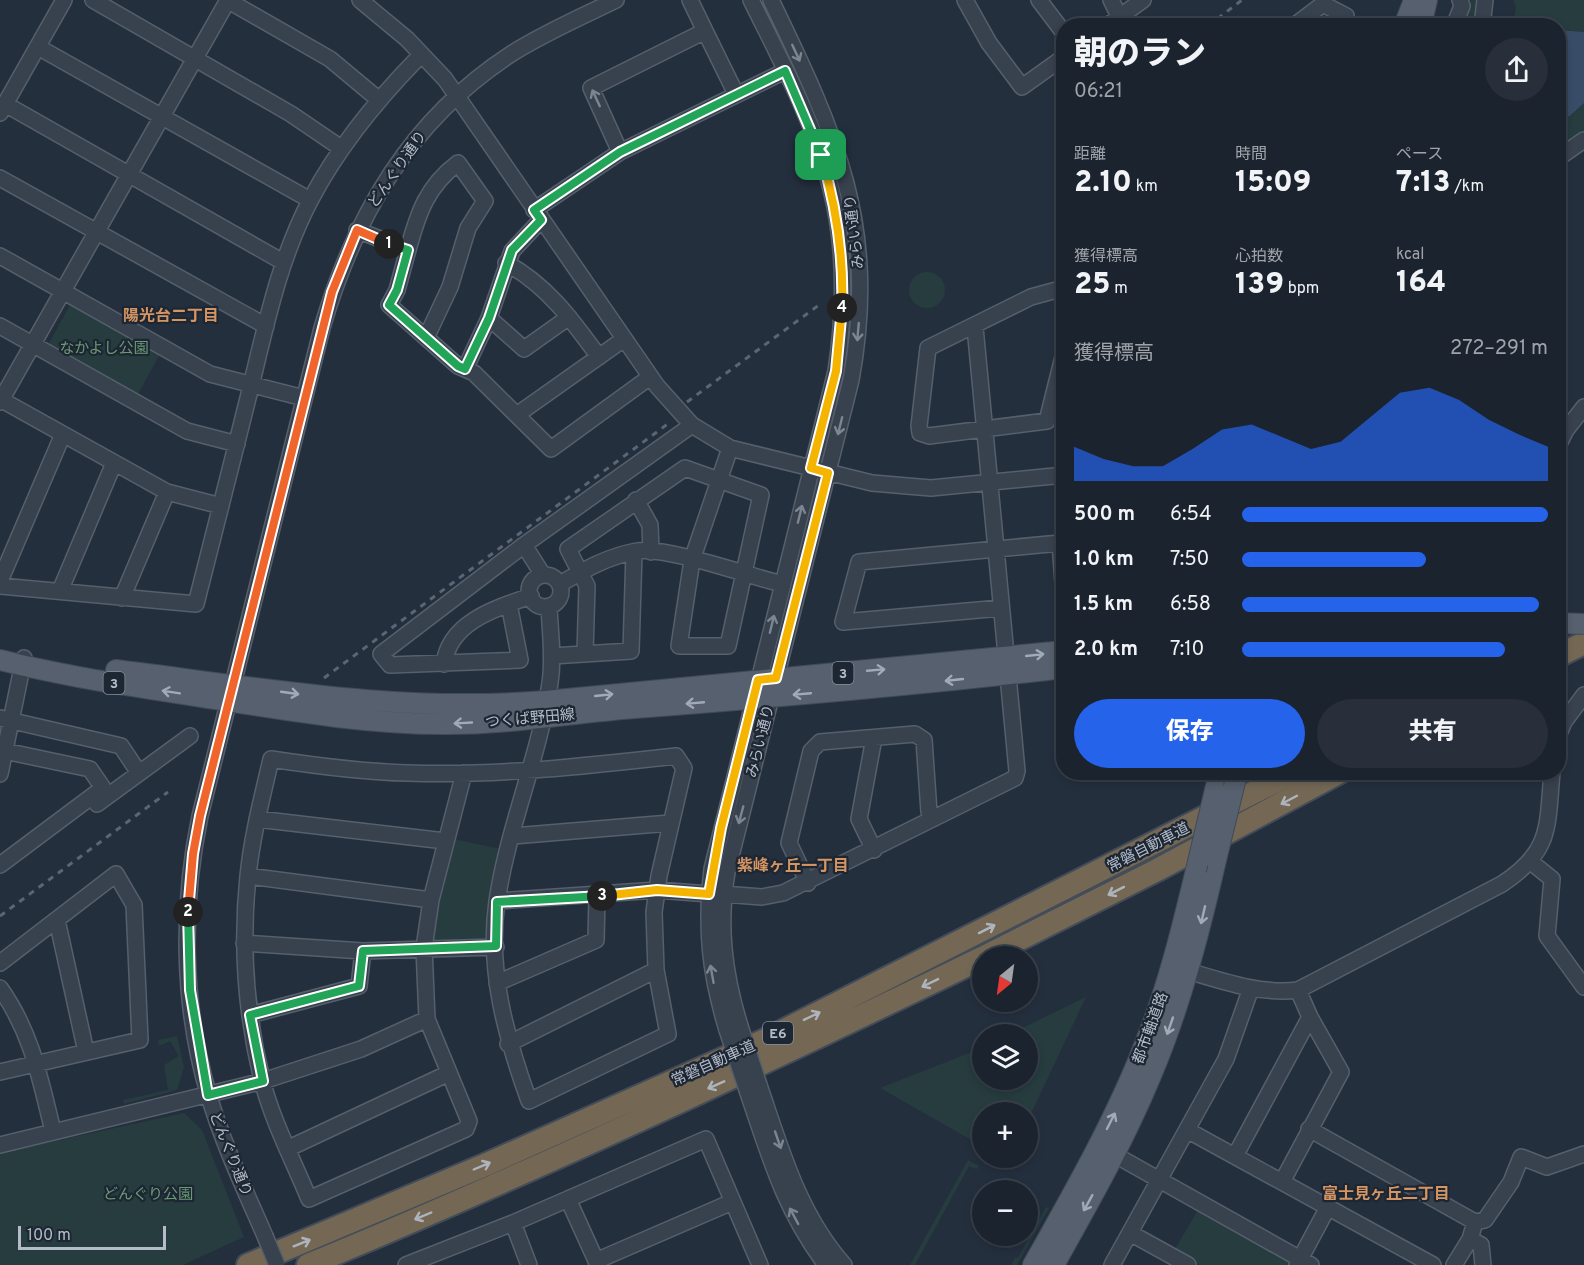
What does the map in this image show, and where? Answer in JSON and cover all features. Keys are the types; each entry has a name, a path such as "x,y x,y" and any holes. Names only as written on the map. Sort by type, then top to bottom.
{"highway":[{"path":"1566,627 1584,618"},
{"path":"1566,652 1584,643"},
{"name":"常磐自動車道","path":"248,1265 485,1165 765,1040 1278,780"},
{"name":"常磐自動車道","path":"1005,946 1157,870 1325,780"},
{"name":"常磐自動車道","path":"308,1265 490,1187 751,1070 972,962"}],"main road":[{"path":"1407,18 1414,0"},
{"path":"1423,18 1427,0"},
{"path":"1566,623 1584,624"},
{"name":"つくば野田線","path":"1006,666 1056,653"},
{"name":"つくば野田線","path":"0,659 230,693 307,713 399,723 444,724 544,710 1006,666 1056,668"},
{"name":"都市軸道路","path":"1054,1265 1132,1120 1164,1042 1180,968 1196,870 1226,780"},
{"name":"都市軸道路","path":"1033,1265 1131,1080 1180,968 1216,860 1227,780"}],"street":[{"path":"64,0 3,109 129,174 284,261"},
{"path":"93,0 291,114 341,148"},
{"path":"221,506 167,492 0,400 228,0 330,59 378,99"},
{"path":"360,0 377,12 422,54 456,97 650,376 667,399 692,425 730,448 828,473 904,488 931,488 1056,476"},
{"path":"377,12 387,0"},
{"name":"どんぐり通り","path":"277,1265 208,1095 190,990 187,945 189,893 200,816 332,292 357,230 381,186 402,156 456,97 512,54 616,0"},
{"path":"690,0 735,94"},
{"name":"みらい通り","path":"751,0 809,122 831,189 842,267 842,317 836,371 782,584 765,689 732,850 716,894 733,1028 753,1087 786,1201 807,1239 826,1265"},
{"name":"みらい通り","path":"765,689 828,473 856,350 860,294 856,231 847,178 824,113 771,0"},
{"path":"965,0 989,43 1022,87 1056,63"},
{"path":"1039,0 1056,22"},
{"path":"1111,0 1120,18"},
{"path":"1125,18 1143,0"},
{"path":"1457,18 1462,6 1460,0"},
{"path":"1483,18 1485,0"},
{"path":"1305,18 1323,4 1346,16 1346,18"},
{"path":"620,152 591,88 705,31"},
{"path":"38,47 310,200"},
{"path":"0,586 196,604 284,261 310,200 341,148 378,99 417,59"},
{"path":"465,369 489,318 506,263 537,215 620,152 785,71"},
{"path":"1566,152 1584,140"},
{"path":"426,338 447,295 468,228 485,201 458,163 442,175 424,199 397,290 389,305 426,338 465,369 474,373 551,449 650,376"},
{"path":"0,178 266,326"},
{"path":"357,230 408,250"},
{"path":"0,256 210,375 304,398"},
{"path":"506,263 535,281 556,300 599,357"},
{"path":"1056,290 1031,297 980,322 975,327 928,348 920,433 929,436 1047,421 1056,385"},
{"path":"489,318 524,349 569,317"},
{"path":"0,326 187,431 237,444"},
{"path":"497,902 657,890 762,897 783,893 808,883 1015,778 1017,771 975,327"},
{"path":"518,414 624,339"},
{"path":"1566,423 1584,407"},
{"path":"509,604 520,660 390,665 381,654 524,545 692,425"},
{"path":"0,581 63,434"},
{"path":"585,653 586,586 582,572 568,549 685,468 719,482 761,495 742,573 728,646 679,646 692,560 719,482 730,448"},
{"path":"60,591 114,463"},
{"path":"122,598 167,492"},
{"path":"636,500 650,525 651,552"},
{"path":"1001,608 843,622 859,562 1056,543"},
{"path":"524,545 543,575"},
{"path":"560,585 592,566 634,552 651,552 692,560 782,584"},
{"path":"552,656 632,651 634,552"},
{"path":"543,575 553,577 560,585 561,595 549,606 540,606 531,596 533,581 543,575"},
{"path":"444,664 446,648 453,638 477,618 531,596"},
{"path":"464,773 431,900 424,948 427,1018 469,1121 466,1130 309,1199 287,1149 263,1081 250,1015 244,943 248,876 257,819 272,759 341,769 464,773 529,770 676,756 684,768 670,823 654,912 656,970 668,1034 529,1101 508,1044 497,983 497,902 529,770 544,710 552,656 549,606"},
{"path":"0,774 6,720 23,662"},
{"path":"1566,719 1584,695"},
{"path":"6,720 121,746 139,773"},
{"path":"808,883 789,843 811,751 819,742 915,734 924,740 929,812 935,818"},
{"path":"0,874 190,736"},
{"path":"874,738 859,819 874,850"},
{"path":"0,865 103,788 90,770 3,750"},
{"path":"1180,968 1251,988 1273,991 1298,990 1502,884 1531,862 1547,832 1551,780"},
{"path":"257,819 445,842"},
{"path":"513,837 670,823"},
{"path":"1531,862 1552,879 1547,936 1584,986"},
{"path":"0,963 116,874 134,905 140,1040 0,1072"},
{"path":"248,876 431,900"},
{"path":"497,983 596,940 597,896"},
{"path":"57,920 86,1052"},
{"path":"244,943 363,951 496,946"},
{"path":"250,1015 359,986 363,951"},
{"path":"508,1044 656,970"},
{"path":"0,988 18,1014 37,1064 53,1131"},
{"path":"1112,1265 1226,1059 1251,988"},
{"path":"1282,1182 1341,1072 1310,1017 1298,990"},
{"path":"1235,1156 1310,1017"},
{"path":"0,1145 263,1081 361,1049 427,1018"},
{"path":"287,1149 449,1073"},
{"name":"みらい通り","path":"753,1087 798,1197 820,1235 844,1265"},
{"path":"1309,1129 1475,1222 1485,1220 1511,1182 1521,1157 1547,1167 1584,1154"},
{"path":"1188,1130 1433,1265"},
{"path":"406,1265 568,1199 705,1139 757,1264"},
{"path":"1124,1160 1303,1263 1328,1207"},
{"path":"568,1199 597,1263 732,1202"},
{"path":"513,1222 529,1265"},
{"path":"1454,1265 1470,1239 1475,1222"},
{"path":"1130,1233 1181,1263"},
{"path":"1470,1239 1480,1245 1483,1265"}],"green space":[{"path":"1471,0 1477,0 1476,18 1463,18"},
{"path":"1513,0 1584,0 1584,32 1566,31 1566,18 1514,18 1516,7"},
{"path":"1584,103 1584,135 1566,145 1566,117 1571,116"},
{"path":"927,272 939,278 945,290 939,302 927,308 915,302 909,290 915,278"},
{"name":"なかよし公園","path":"71,303 161,352 138,394 48,345"},
{"path":"453,839 501,849 490,937 486,941 435,943 431,937 437,899"},
{"path":"1086,997 1036,1102 972,1102 972,1140 880,1088 972,1052 972,1090 1038,1090 1038,1024 1031,1024"},
{"path":"177,1036 184,1067 177,1090 124,1104 123,1100 168,1090 164,1065 179,1056 170,1041 159,1046 158,1040"},
{"name":"どんぐり公園","path":"184,1113 202,1130 244,1237 183,1265 0,1265 0,1153"},
{"path":"968,1160 972,1162 972,1167 969,1166 915,1265 910,1265"},
{"path":"1046,1207 1049,1208 1038,1228 1038,1222"},
{"path":"1199,1208 1289,1258 1290,1265 1199,1265 1174,1251"},
{"path":"1025,1246 1028,1246 1017,1265 1011,1265 1015,1258 1018,1258"}],"water":[{"path":"1566,31 1584,32 1584,103 1566,117"}],"railway":[{"path":"1218,18 1242,0"},
{"path":"687,402 819,305"},
{"path":"324,678 669,423"},
{"path":"0,916 168,792"}],"district":[{"name":"陽光台二丁目","path":"171,315"},
{"name":"紫峰ヶ丘一丁目","path":"793,865"},
{"name":"富士見ヶ丘二丁目","path":"1386,1193"}],"route":[{"path":"785,71 809,122 821,155 834,206 843,290 836,371 811,468 828,473 776,678 758,680 721,828 709,894 657,890 497,902 496,946 363,951 359,986 250,1015 263,1081 208,1095 195,1029 188,969 189,893 193,854 210,772 322,328 332,292 357,230 369,237 408,250 397,290 389,305 458,366 465,369 489,318 512,250 541,220 534,210 620,152 691,115 785,71"}]}
